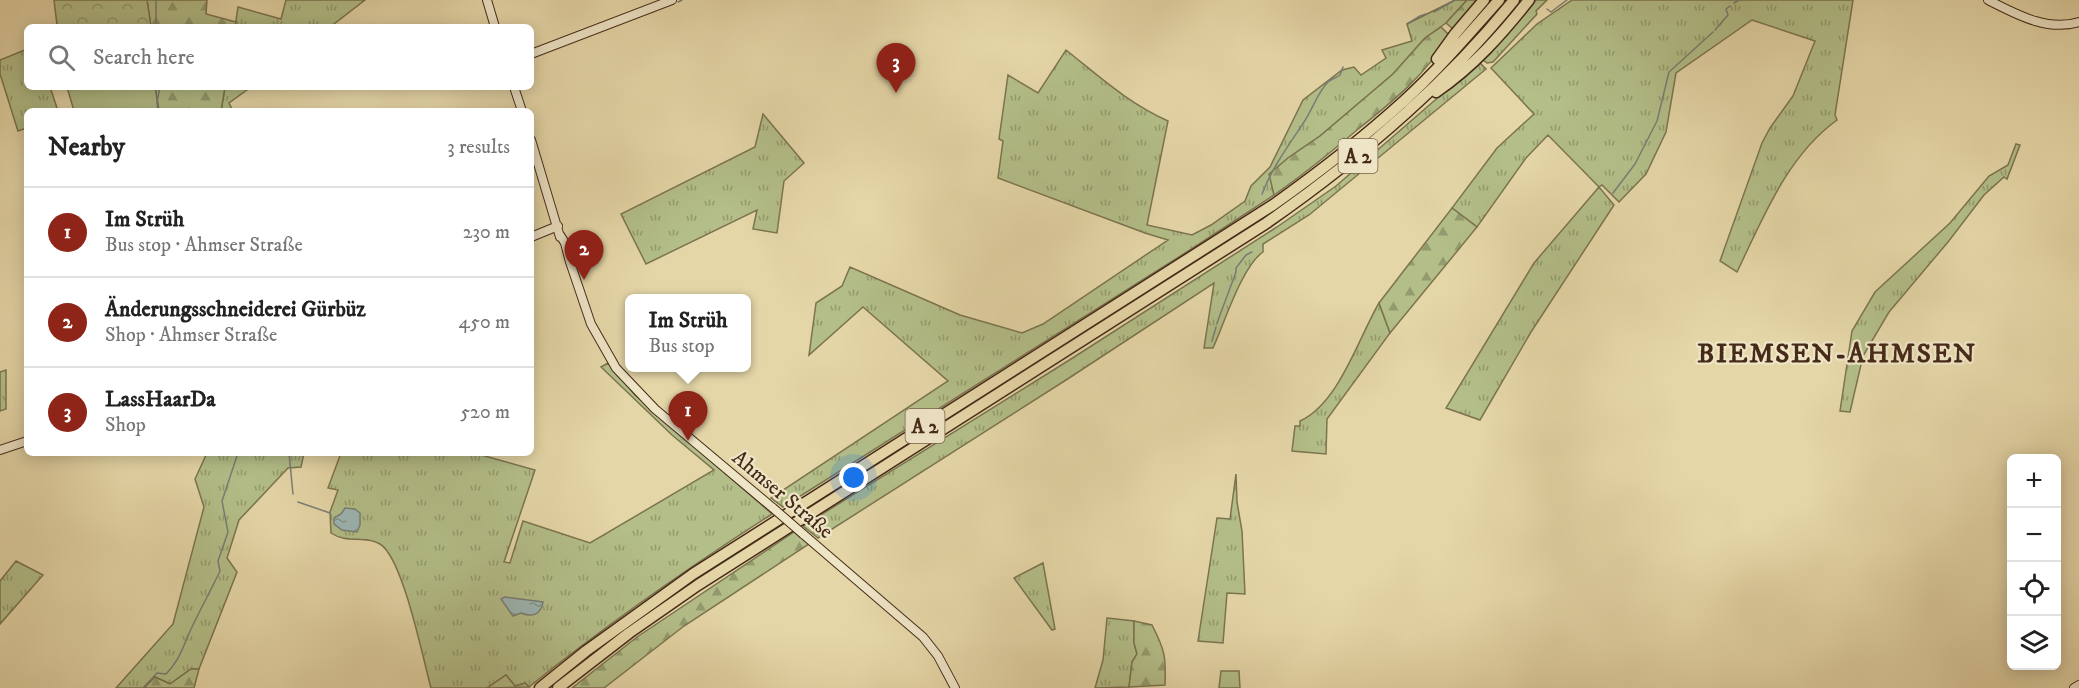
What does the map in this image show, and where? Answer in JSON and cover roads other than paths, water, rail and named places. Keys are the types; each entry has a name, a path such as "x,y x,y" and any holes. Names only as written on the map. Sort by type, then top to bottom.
{"highway":[{"path":"1457,39 1484,0"},
{"path":"1457,39 1499,0"},
{"path":"1474,54 1514,0"},
{"path":"1474,54 1529,0"},
{"name":"A 2","path":"540,688 586,651 693,574 1273,205 1317,174 1417,89 1457,39"},
{"name":"A 2","path":"558,688 629,633 698,585 1265,224 1353,160 1414,107 1451,82 1474,54"}],"street":[{"path":"487,0 494,24"},
{"path":"534,53 672,0"},
{"path":"1988,0 2040,23 2058,25 2079,22"},
{"path":"515,90 521,108"},
{"name":"Ahmser Straße","path":"534,150 591,324 622,375 656,409 894,610 938,656 955,688"},
{"path":"534,236 559,230"},
{"path":"0,450 24,442"},
{"path":"2074,688 2079,685"}],"water":[{"path":"345,508 355,509 360,513 360,525 357,532 342,530 334,524 334,518"},
{"path":"505,597 543,602 536,614 521,613 513,616 501,599"}],"waterway":[{"path":"156,0 156,24"},
{"path":"678,2 682,0"},
{"path":"1434,12 1455,0"},
{"path":"1547,9 1551,12 1567,0"},
{"path":"1734,3 1739,0"},
{"path":"1715,30 1728,15 1726,9 1730,6"},
{"path":"1407,24 1426,14"},
{"path":"1613,193 1635,164 1657,121 1669,72 1713,32"},
{"path":"1262,194 1275,166 1324,86 1340,75 1343,67"},
{"path":"158,108 159,90"},
{"path":"1217,323 1236,268 1246,255 1252,252"},
{"path":"1212,341 1216,327"},
{"path":"143,688 157,673 166,674 175,663 220,571 218,561 228,532 222,501 237,456"},
{"path":"289,456 293,494"},
{"path":"298,502 330,513"}],"place":[{"name":"LassHaarDa","path":"896,93"},
{"name":"Änderungsschneiderei Gürbüz","path":"584,280"},
{"name":"Im Strüh","path":"688,441"}],"district":[{"name":"BIEMSEN-AHMSEN","path":"1837,353"}]}
